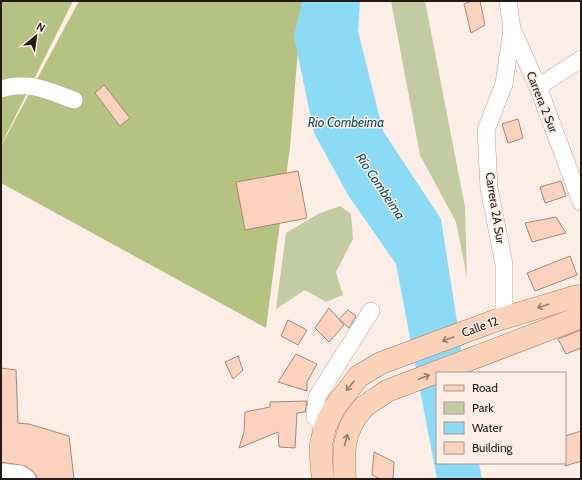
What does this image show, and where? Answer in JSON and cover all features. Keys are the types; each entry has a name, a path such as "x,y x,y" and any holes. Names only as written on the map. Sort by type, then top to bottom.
{"main road":[{"name":"Calle 12","path":"323,479 321,444 325,427 334,408 359,376 381,363 501,319 581,296"},
{"path":"437,372 581,317"},
{"path":"345,479 343,457 345,440 353,422 363,408 387,391 436,372"}],"street":[{"name":"Carrera 2 Sur","path":"508,1 512,29 538,87 581,202"},
{"name":"Carrera 2A Sur","path":"501,319 504,264 489,188 486,130 504,84 512,29"},
{"path":"538,87 581,59"},
{"path":"1,90 19,85 38,87 74,100"},
{"path":"325,427 315,417 317,397 371,311"},
{"path":"1,472 20,474 27,479"}],"green space":[{"path":"1,1 73,1 1,145"},
{"path":"79,1 302,1 290,147 266,328 1,183 1,146"},
{"path":"391,1 425,1 465,207 467,277 456,222 420,155"},
{"path":"340,206 351,214 353,239 336,272 343,295 326,302 305,290 276,309 286,233 318,214"}],"water":[{"name":"Rio Combeima","path":"302,1 360,1 358,31 383,131 441,219 465,372 436,372 436,464 479,464 482,479 437,479 396,264 348,195 314,133 294,36"}],"building":[{"path":"472,1 480,1 485,25 471,33 464,4"},
{"path":"104,85 130,118 120,126 95,93"},
{"path":"518,119 523,138 508,143 502,124"},
{"path":"298,171 307,218 245,230 236,182"},
{"path":"561,181 566,196 545,203 540,187"},
{"path":"556,217 566,233 532,242 525,223"},
{"path":"570,256 577,275 535,291 527,273"},
{"path":"329,308 344,325 329,342 315,328"},
{"path":"348,310 356,316 349,328 339,319"},
{"path":"288,320 307,330 298,345 281,336"},
{"path":"581,330 581,348 566,354 558,339"},
{"path":"296,354 317,364 307,382 307,391 278,382"},
{"path":"238,356 243,370 233,379 225,362"},
{"path":"1,368 16,370 18,423 29,424 69,436 74,479 37,479 33,471 25,466 1,462"},
{"path":"307,401 305,412 297,413 295,448 279,447 278,432 239,448 244,432 245,412 270,407 270,402"},
{"path":"581,431 581,461 565,466 566,464 566,436"},
{"path":"374,452 394,462 393,479 380,479 372,475"}],"water label":[{"name":"Río Combeima","path":"381,186"}]}
